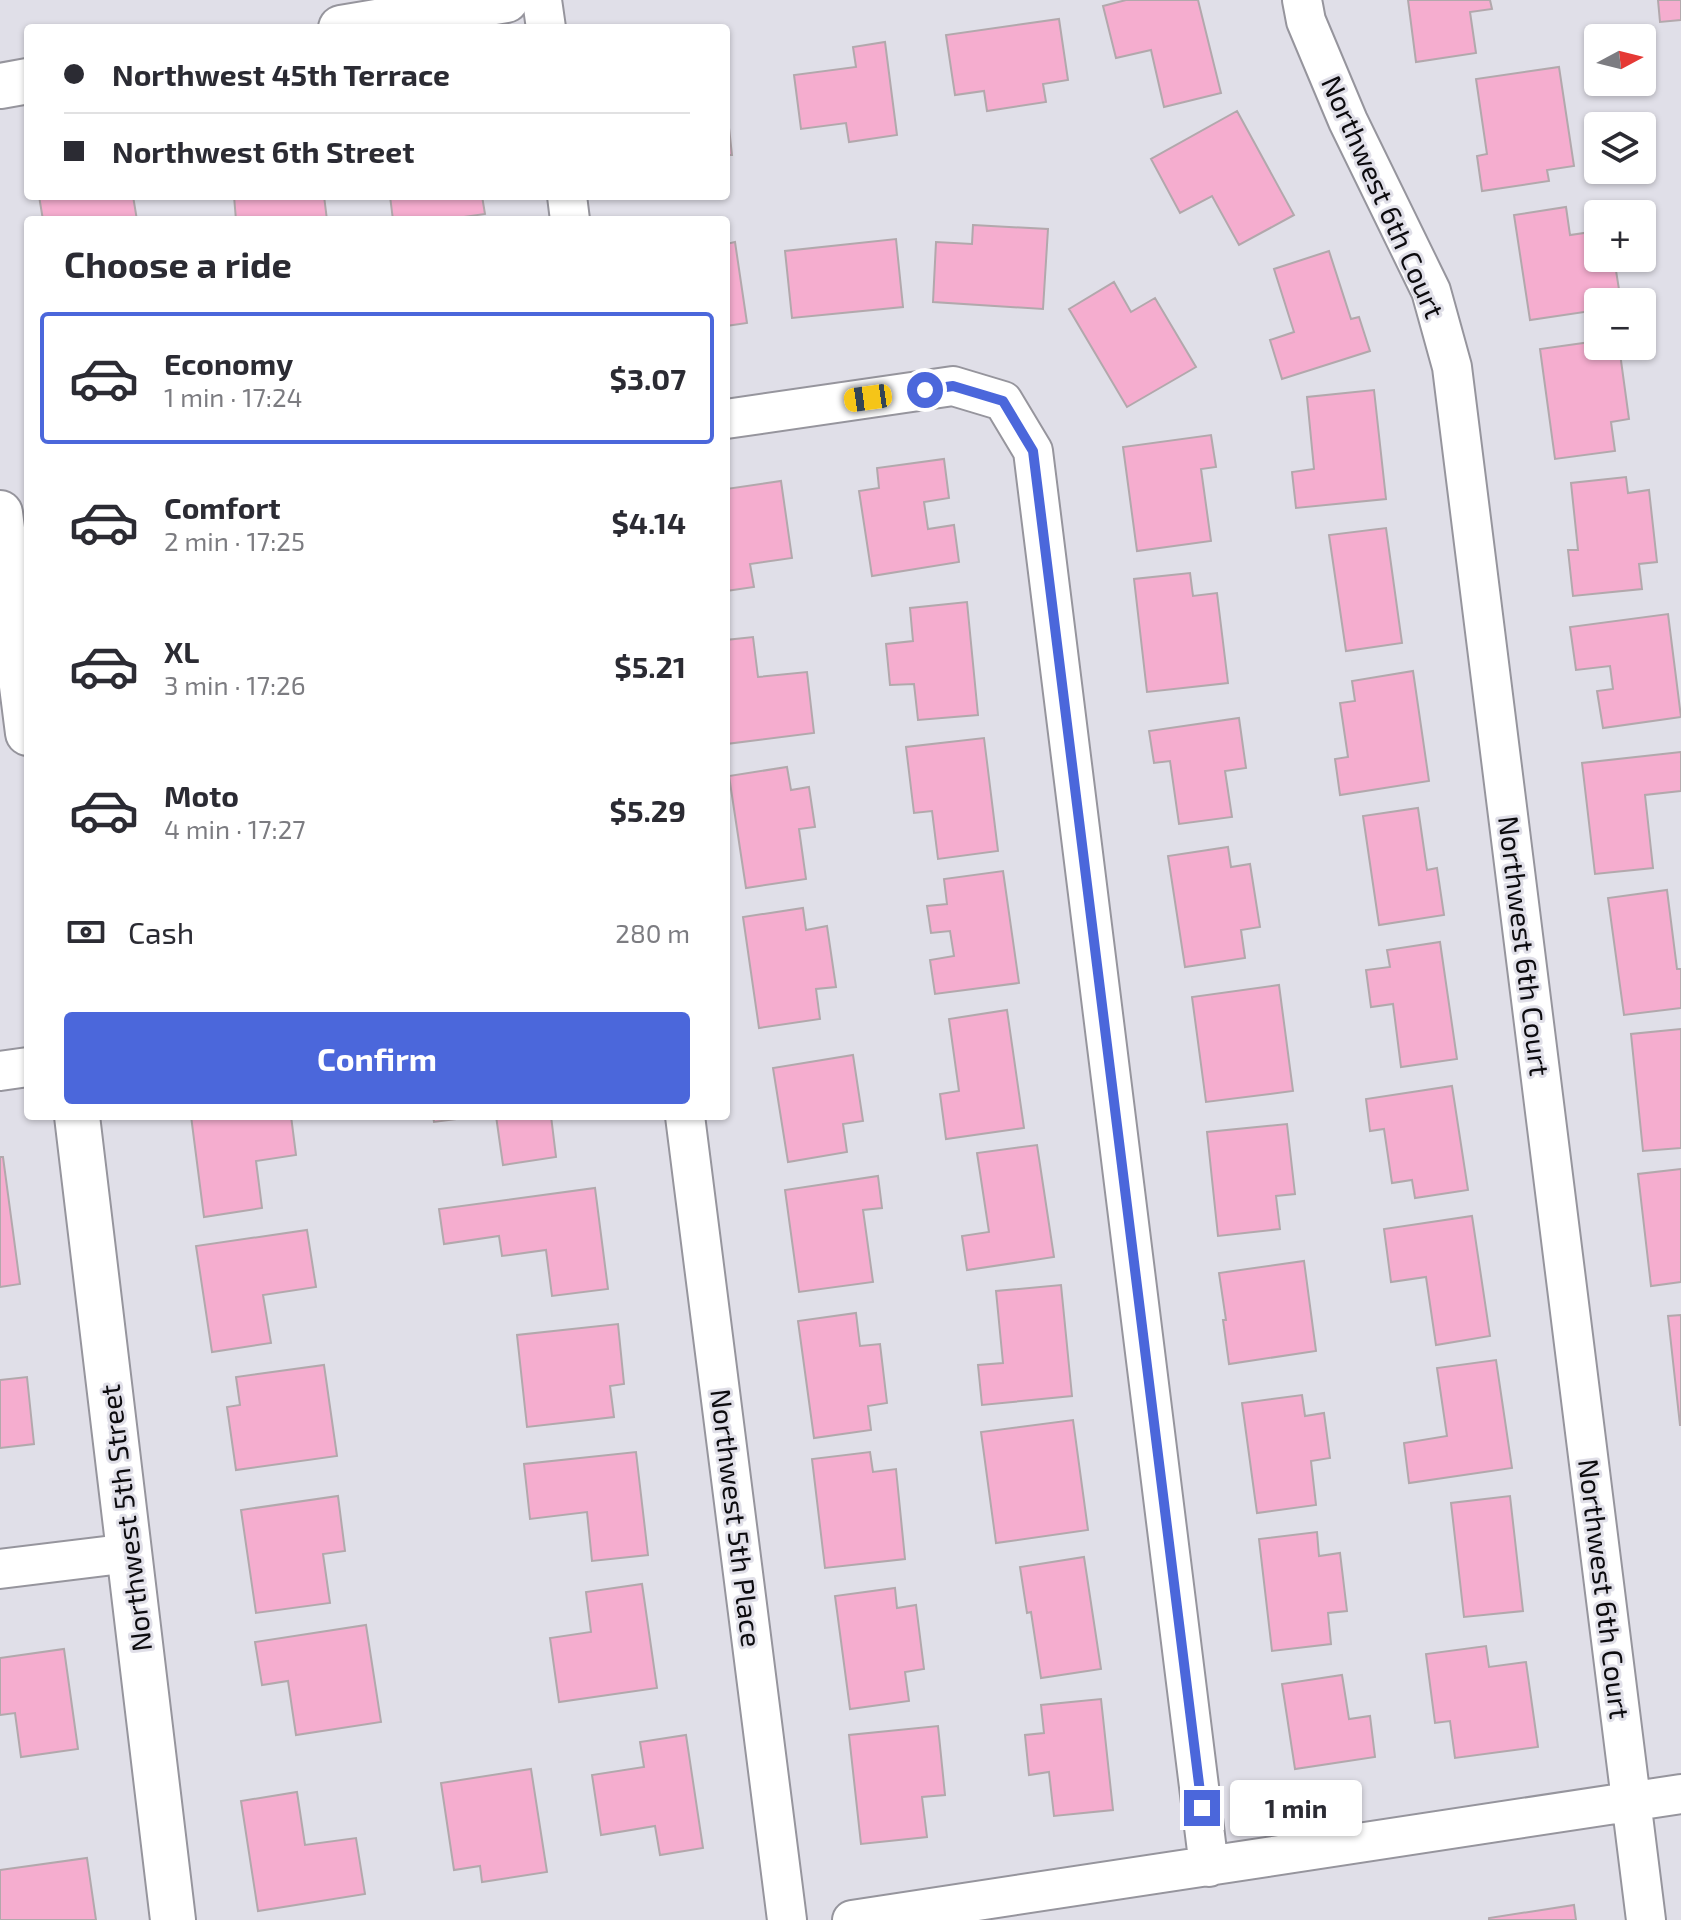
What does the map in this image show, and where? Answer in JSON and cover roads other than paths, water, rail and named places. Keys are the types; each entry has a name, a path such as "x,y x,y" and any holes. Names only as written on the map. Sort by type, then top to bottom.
{"street":[{"path":"365,24 506,0"},
{"path":"542,0 545,24"},
{"name":"Northwest 6th Court","path":"1302,0 1306,21 1348,121 1431,291 1452,367 1646,1920"},
{"path":"0,86 24,82"},
{"path":"730,418 953,386 1003,401 1033,451 1209,1867"},
{"path":"0,513 4,577 24,707"},
{"path":"0,1071 24,1068"},
{"name":"Northwest 5th Street","path":"77,1120 173,1920"},
{"name":"Northwest 5th Place","path":"686,1120 787,1920"},
{"path":"0,1569 130,1553"},
{"path":"852,1920 1681,1794"}]}
